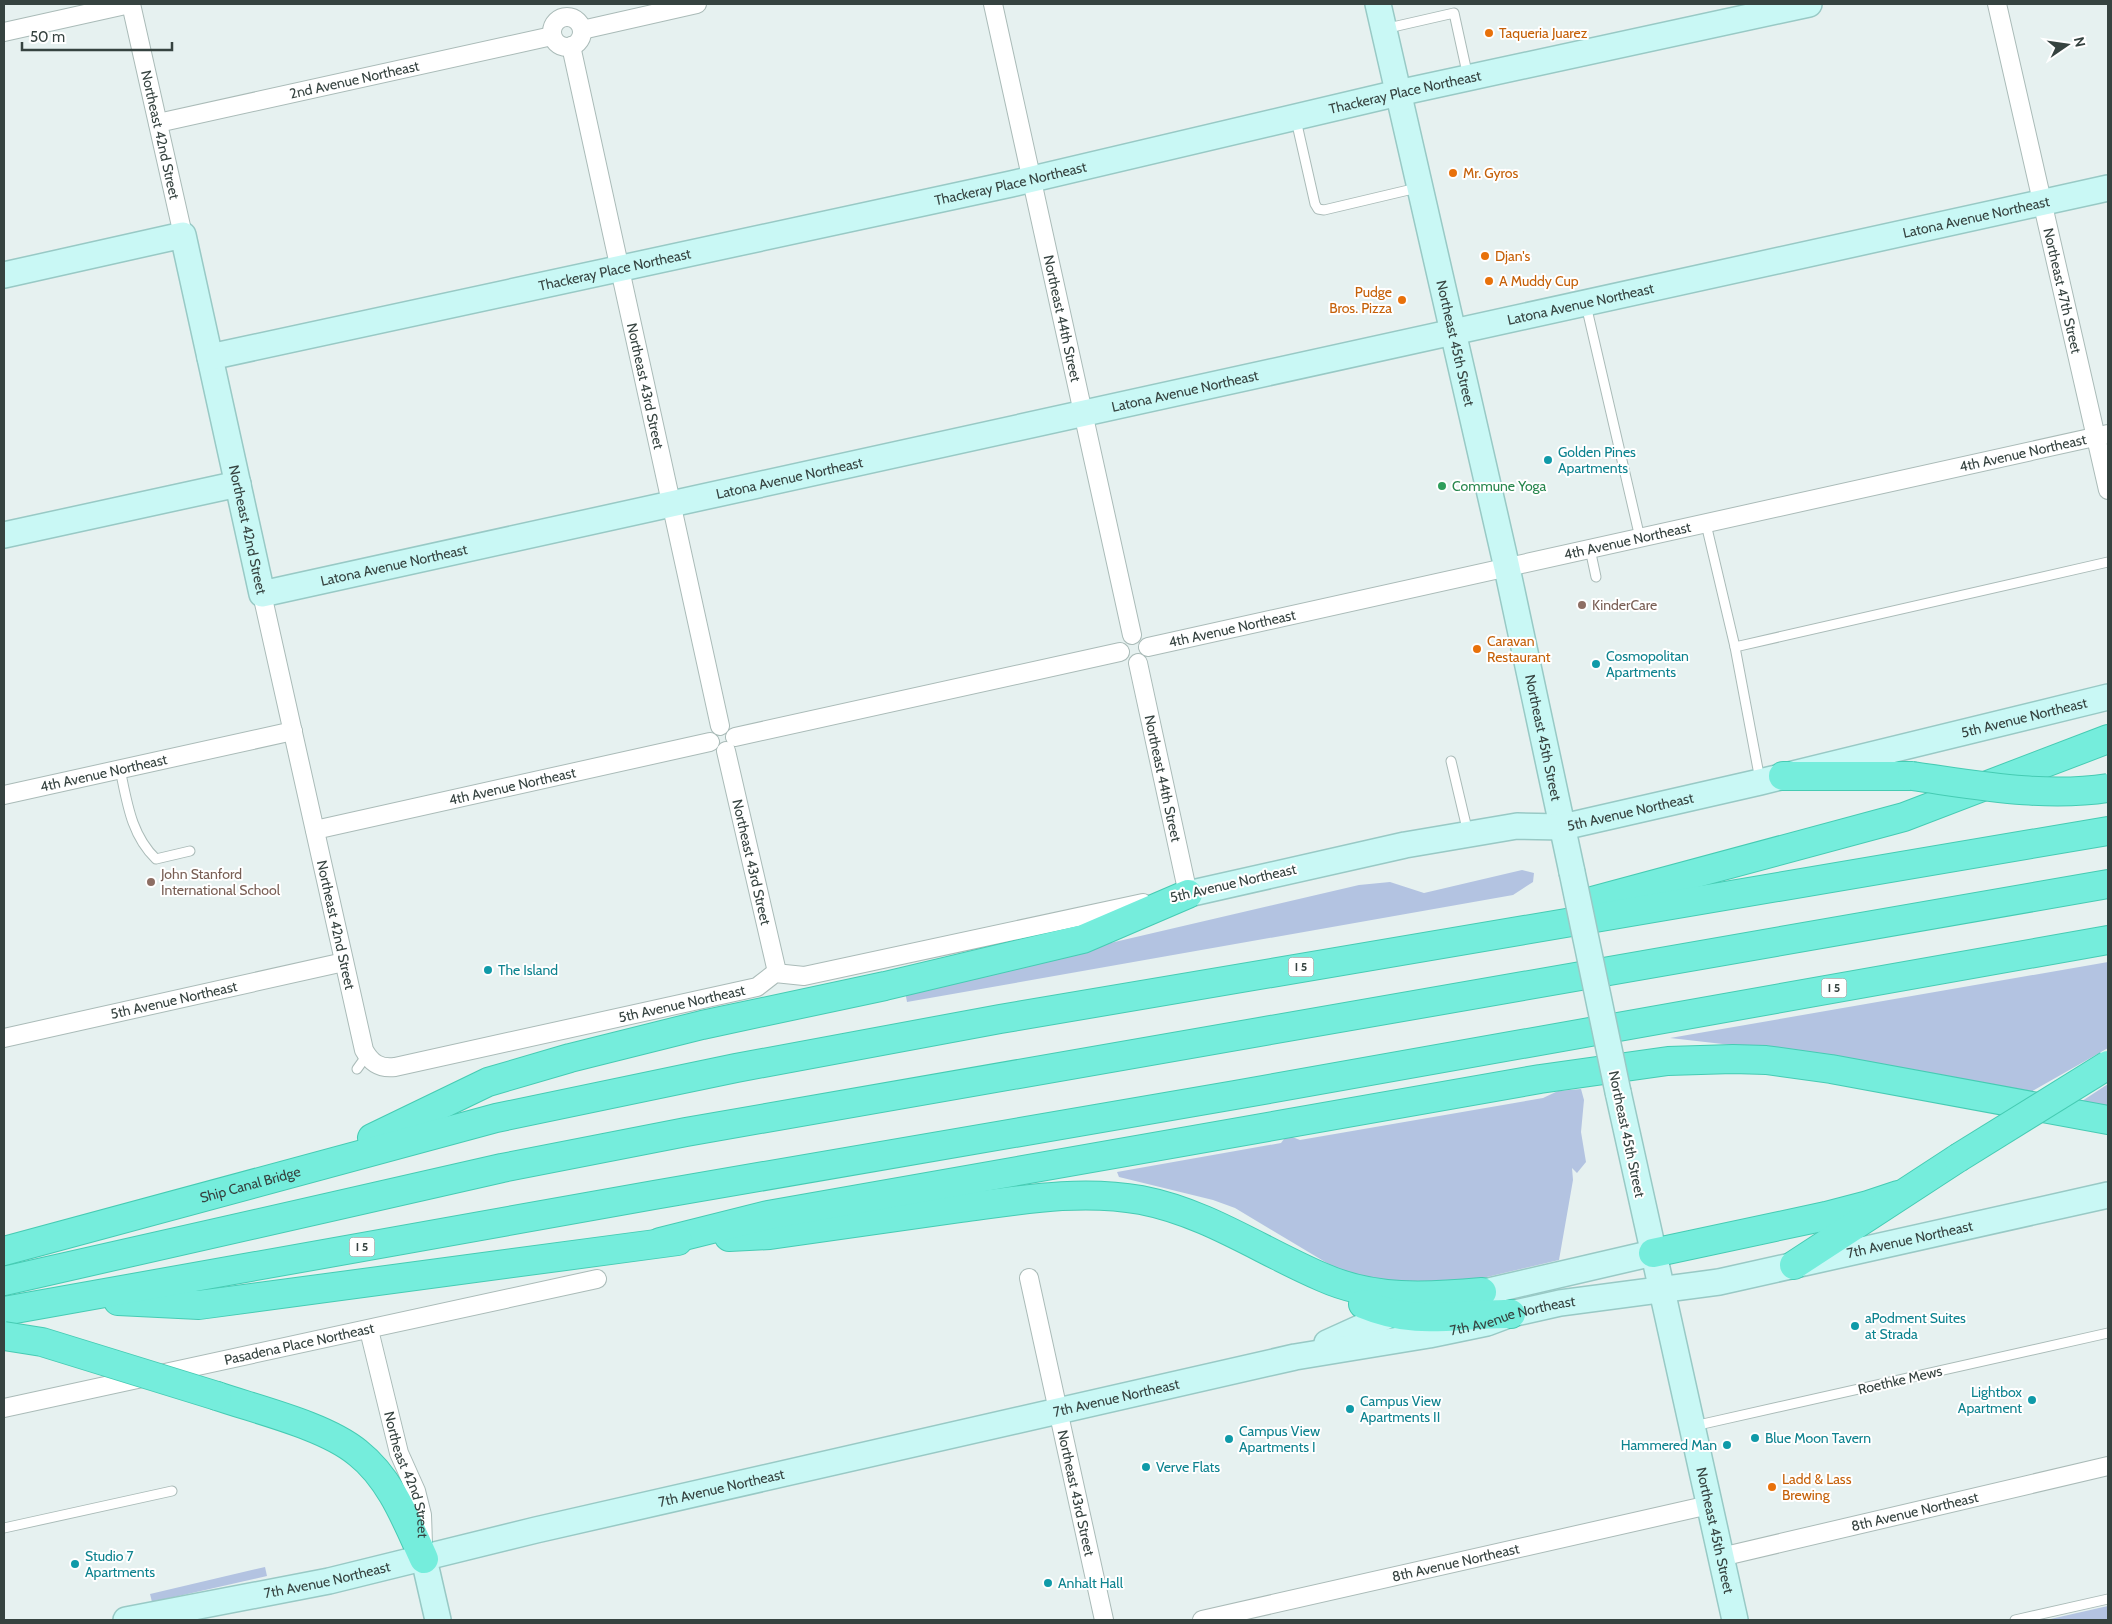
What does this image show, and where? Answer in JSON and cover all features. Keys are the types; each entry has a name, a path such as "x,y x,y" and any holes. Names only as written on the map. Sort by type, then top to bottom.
{"highway":[{"path":"1406,949 1904,817 2108,739"},
{"path":"1772,779 1912,776 2033,792 2078,793 2108,788"},
{"name":"I 5","path":"1406,949 2108,831"},
{"path":"4,1281 502,1168 686,1132 2108,884"},
{"path":"316,1165 488,1082 570,1058 702,1024 885,986 1083,940 1188,894"},
{"name":"I 5","path":"4,1311 654,1194 1225,1096 2108,940"},
{"name":"Ship Canal Bridge","path":"4,1251 66,1236 316,1165 496,1118 736,1068 1000,1018 1406,949"},
{"path":"660,1242 768,1214 1540,1078 1668,1061 1733,1059 1799,1064 2108,1120"},
{"path":"1794,1265 1898,1195 2108,1065"},
{"path":"69,1298 199,1305 660,1242 770,1234 1061,1195 1089,1194 1142,1200 1187,1212 1224,1228 1322,1278 1348,1298 1388,1313 1425,1319 1511,1314"},
{"path":"1653,1253 1843,1212 1898,1195"},
{"path":"1322,1278 1356,1288 1397,1296 1426,1297 1482,1292"},
{"path":"4,1336 42,1342 217,1396 307,1427 342,1442 359,1453 391,1490 424,1559"}],"main road":[{"name":"Northeast 45th Street","path":"1378,4 1507,568 1660,1290 1735,1620"},
{"name":"Thackeray Place Northeast","path":"210,357 1031,180 1398,93 1809,4"},
{"name":"Latona Avenue Northeast","path":"262,594 2108,188"},
{"path":"4,274 183,235"},
{"name":"Northeast 42nd Street","path":"183,235 262,594"},
{"path":"4,535 238,484"},
{"name":"5th Avenue Northeast","path":"1188,894 1405,845 1517,826 1563,827 1772,779 2108,697"},
{"name":"7th Avenue Northeast","path":"126,1620 329,1580 424,1559 536,1530 1295,1357 1429,1335 1487,1323 1511,1314 1583,1299 1719,1282 2108,1195"},
{"path":"1295,1357 1388,1313 1410,1307 1444,1302 1653,1253"},
{"name":"Northeast 42nd Street","path":"424,1559 438,1620"}],"street":[{"path":"4,32 130,4"},
{"name":"Northeast 42nd Street","path":"130,4 183,235"},
{"path":"582,30 697,4"},
{"name":"Northeast 44th Street","path":"993,4 1132,635"},
{"name":"Northeast 47th Street","path":"1997,4 2041,203 2103,436 2108,490"},
{"path":"563,11 575,20 582,30 578,42 571,46 559,45 552,36 554,24 563,11"},
{"name":"2nd Avenue Northeast","path":"158,123 552,36"},
{"name":"Northeast 43rd Street","path":"571,46 720,726"},
{"name":"4th Avenue Northeast","path":"1148,647 2103,436"},
{"name":"Northeast 42nd Street","path":"262,594 344,962 362,1062"},
{"path":"1132,635 1140,636 1148,647 1145,658 1138,662 1127,662 1120,652 1121,642 1132,635"},
{"path":"731,744 730,728 720,726 712,731 710,742 716,750 731,744 1120,652"},
{"name":"Northeast 44th Street","path":"1138,662 1188,894"},
{"name":"4th Avenue Northeast","path":"4,795 293,731"},
{"name":"4th Avenue Northeast","path":"315,830 710,742"},
{"name":"Northeast 43rd Street","path":"731,744 777,972"},
{"name":"5th Avenue Northeast","path":"362,1062 395,1067 757,987 777,972 804,976 1188,894"},
{"name":"5th Avenue Northeast","path":"4,1038 344,962"},
{"name":"Northeast 43rd Street","path":"1029,1278 1104,1620"},
{"name":"Pasadena Place Northeast","path":"4,1408 597,1279"},
{"name":"Northeast 42nd Street","path":"369,1330 399,1453 416,1491 422,1515 424,1559"},
{"name":"8th Avenue Northeast","path":"1721,1558 2108,1466"},
{"name":"8th Avenue Northeast","path":"1202,1620 1709,1505"}],"lane":[{"path":"1384,29 1454,13 1468,78"},
{"path":"1296,117 1312,193 1318,209 1324,210 1420,187"},
{"path":"1586,303 1640,538"},
{"path":"1706,524 1735,647 1772,779"},
{"path":"1590,549 1596,576"},
{"path":"1735,647 2108,562"},
{"path":"1451,761 1468,834"},
{"path":"120,769 132,821 143,847 156,859 190,852"},
{"name":"Roethke Mews","path":"1691,1426 2108,1333"},
{"path":"4,1528 172,1491"},
{"path":"2016,1620 2108,1599"}],"shaded area":[{"path":"1522,870 1534,873 1533,882 1513,895 907,1002 905,991 1359,885 1390,882 1424,893"},
{"path":"2108,962 2108,1048 2022,1097 1785,1051 1670,1038"},
{"path":"2108,1084 2108,1108 2079,1103"},
{"path":"1581,1089 1584,1100 1581,1132 1586,1162 1577,1173 1572,1168 1573,1180 1559,1260 1457,1284 1429,1287 1352,1278 1235,1208 1213,1200 1119,1177 1117,1172 1281,1143 1287,1135 1300,1140 1543,1098 1558,1091"},
{"path":"265,1567 267,1576 152,1602 150,1594"},
{"path":"2108,1606 2108,1620 2046,1620"}],"place":[{"name":"Taqueria Juarez","path":"1489,33"},
{"name":"Mr. Gyros","path":"1453,173"},
{"name":"Djan's","path":"1485,256"},
{"name":"A Muddy Cup","path":"1489,281"},
{"name":"Pudge Bros. Pizza","path":"1402,300"},
{"name":"Golden Pines Apartments","path":"1548,460"},
{"name":"Commune Yoga","path":"1442,486"},
{"name":"KinderCare","path":"1582,605"},
{"name":"Caravan Restaurant","path":"1477,649"},
{"name":"Cosmopolitan Apartments","path":"1596,664"},
{"name":"John Stanford International School","path":"151,882"},
{"name":"The Island","path":"488,970"},
{"name":"aPodment Suites at Strada","path":"1855,1326"},
{"name":"Lightbox Apartment","path":"2032,1400"},
{"name":"Campus View Apartments II","path":"1350,1409"},
{"name":"Blue Moon Tavern","path":"1755,1438"},
{"name":"Campus View Apartments I","path":"1229,1439"},
{"name":"Hammered Man","path":"1727,1445"},
{"name":"Verve Flats","path":"1146,1467"},
{"name":"Ladd & Lass Brewing","path":"1772,1487"},
{"name":"Studio 7 Apartments","path":"75,1564"},
{"name":"Anhalt Hall","path":"1048,1583"}]}
